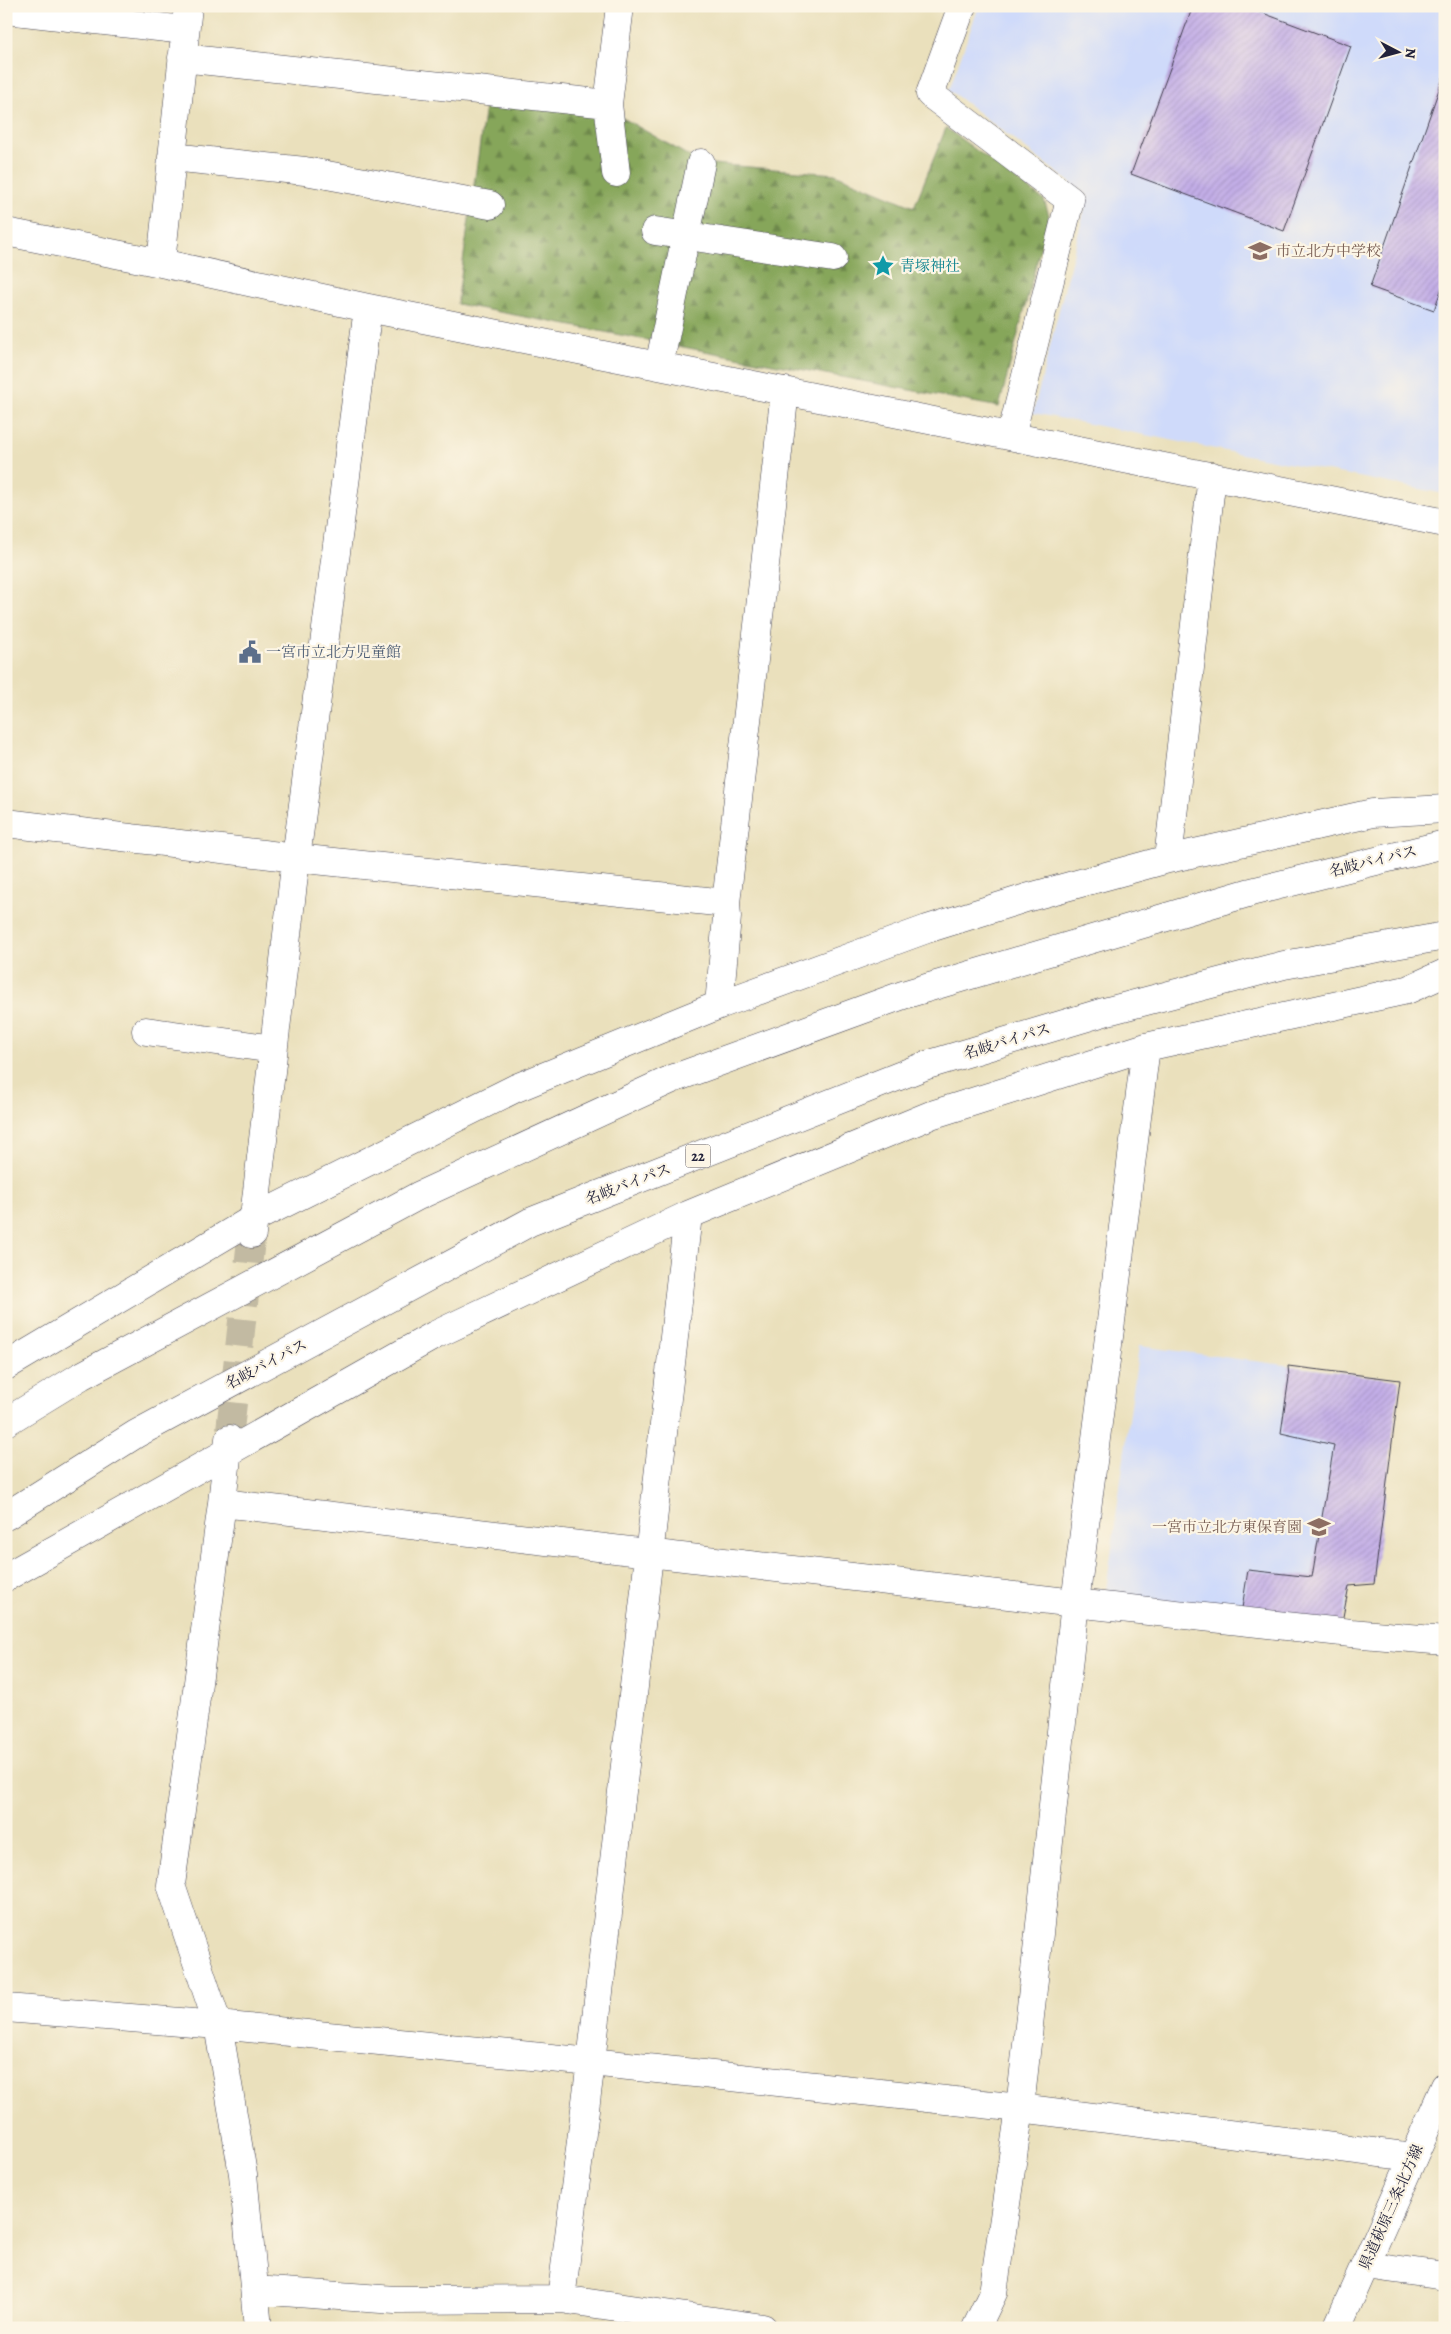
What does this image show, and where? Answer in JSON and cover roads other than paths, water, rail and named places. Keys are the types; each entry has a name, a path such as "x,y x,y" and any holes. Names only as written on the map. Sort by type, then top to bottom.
{"main road":[{"path":"616,173 608,104 620,6"},
{"path":"962,6 930,94 1070,200 1011,436"},
{"path":"6,10 186,18 161,263"},
{"path":"182,58 608,104"},
{"path":"172,157 305,171 490,205"},
{"path":"659,366 701,163"},
{"path":"655,231 833,258"},
{"path":"6,232 161,263 368,308 1445,523"},
{"path":"252,1230 296,858 368,308"},
{"path":"719,1005 727,917 726,903 784,391"},
{"path":"1168,859 1212,476"},
{"path":"6,1366 252,1230 516,1088 719,1005 927,929 1026,898 1168,859 1373,813 1445,809"},
{"path":"6,823 296,858 726,903"},
{"name":"名岐バイパス","path":"6,1422 81,1376 418,1196 672,1079 903,994 1251,892 1445,844"},
{"name":"名岐バイパス","path":"6,1516 136,1434 530,1222 927,1065 1104,1012 1284,965 1445,936"},
{"path":"6,1577 229,1441 435,1335 688,1215 931,1115 1146,1047 1407,990 1445,973"},
{"path":"146,1031 273,1049"},
{"path":"976,2328 993,2293 1020,2108 1075,1603 1146,1047"},
{"path":"560,2299 591,2062 688,1215"},
{"path":"229,1441 171,1885 218,2025 243,2174 258,2328"},
{"path":"222,1502 1075,1603 1445,1641"},
{"path":"6,2008 218,2025 591,2062 1020,2108 1413,2158"},
{"name":"県道萩原三条北方線","path":"1337,2328 1445,2086"},
{"path":"1365,2265 1445,2276"},
{"path":"255,2290 395,2300 560,2299 763,2328"}],"tunnel":[{"path":"230,1430 251,1240"}],"place":[{"name":"市立北方中学校","path":"1260,251"},
{"name":"青塚神社","path":"883,266"},
{"name":"一宮市立北方児童館","path":"250,652"},
{"name":"一宮市立北方東保育園","path":"1319,1527"}]}
